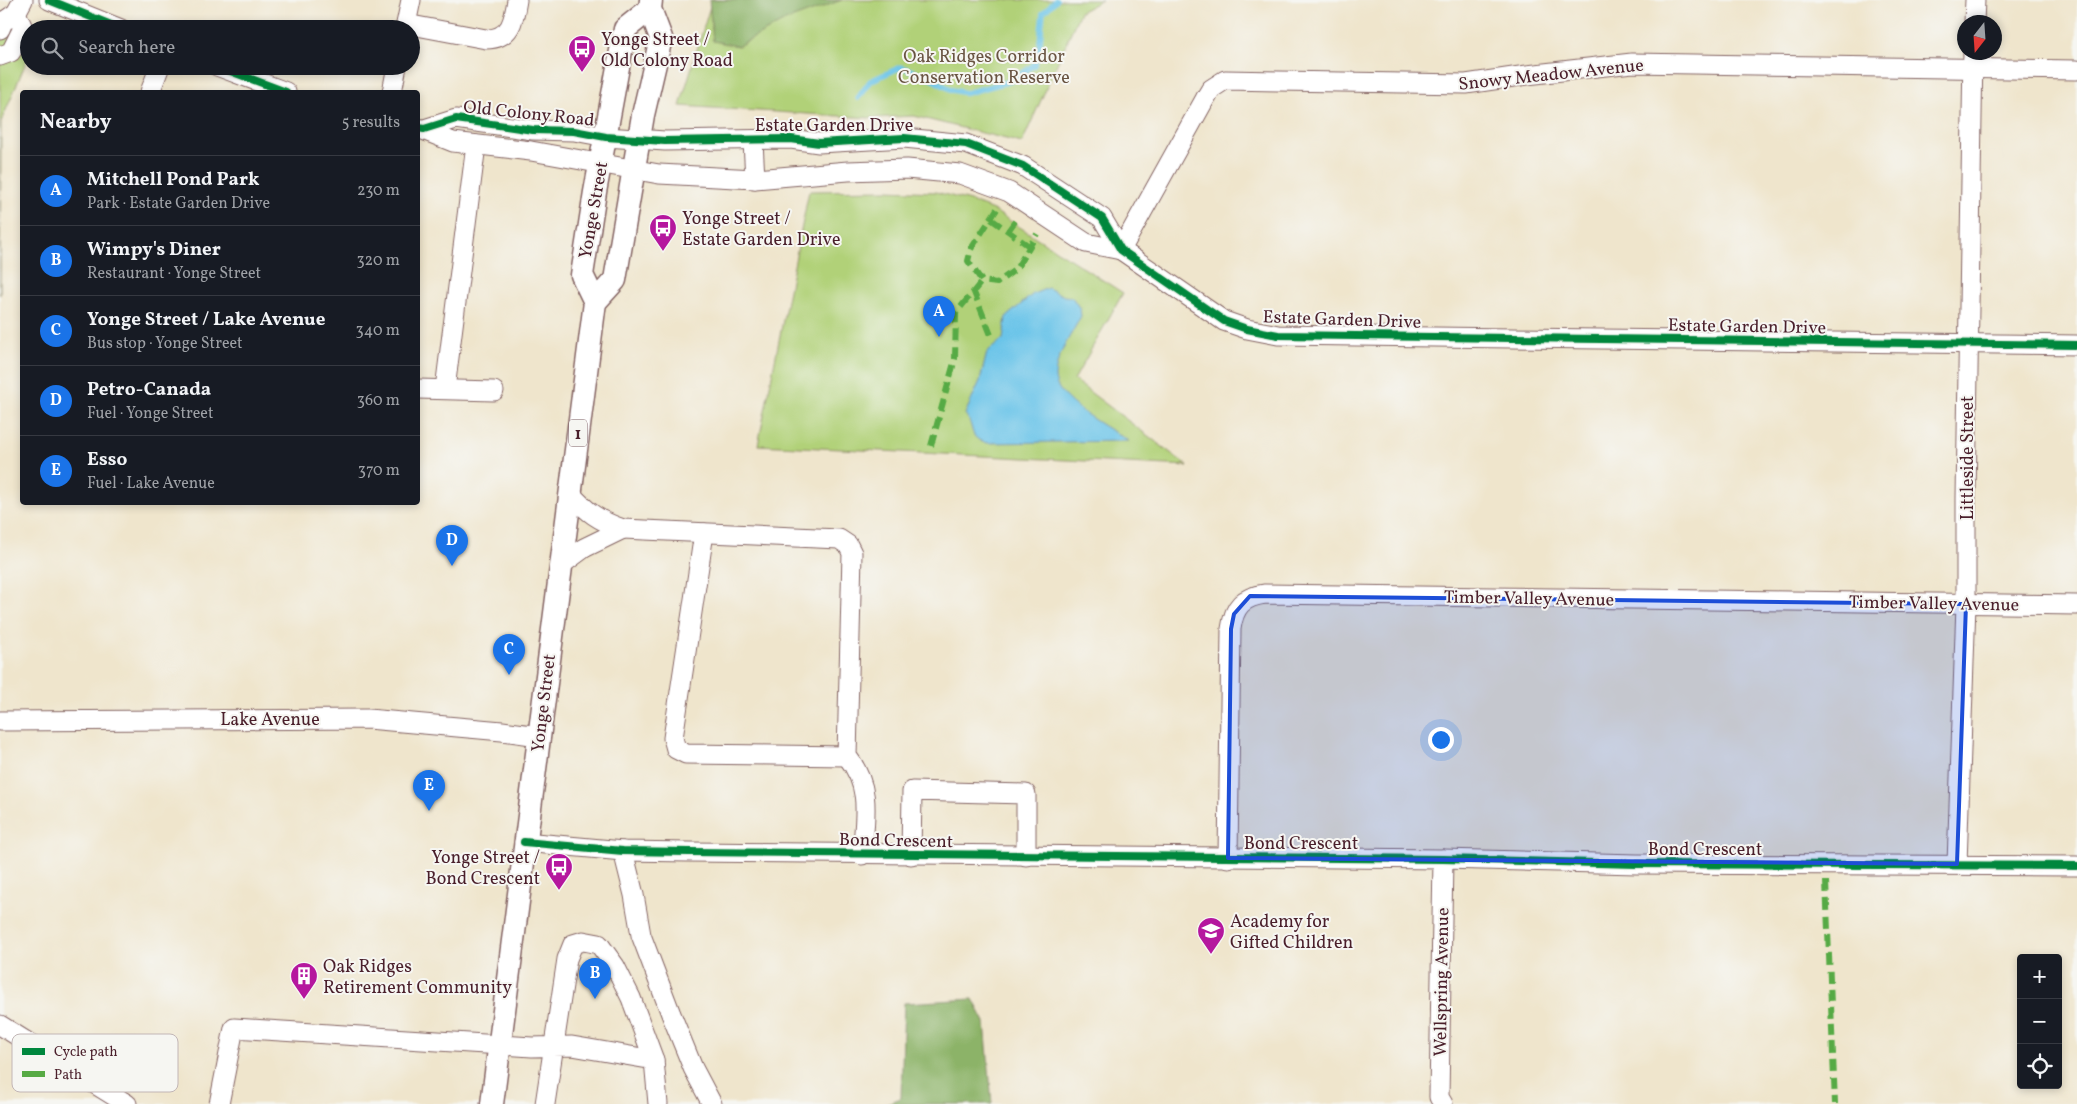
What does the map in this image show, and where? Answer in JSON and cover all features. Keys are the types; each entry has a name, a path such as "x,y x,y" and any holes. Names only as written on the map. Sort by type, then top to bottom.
{"main road":[{"name":"Yonge Street","path":"492,1104 524,842 595,302 582,275 625,29 651,4 661,38 639,139 615,280 595,302"}],"street":[{"path":"49,0 99,20"},
{"path":"407,20 411,0"},
{"path":"420,28 495,38 504,34 511,26 518,0"},
{"path":"1974,15 1975,0"},
{"path":"0,29 4,22 20,7"},
{"path":"20,7 22,20"},
{"path":"0,56 11,52 20,34"},
{"name":"Snowy Meadow Avenue","path":"1121,250 1211,89 1224,80 1466,84 1632,63 1972,60 2077,70"},
{"name":"Littleside Street","path":"1957,864 1966,604 1972,60"},
{"path":"151,90 157,75"},
{"path":"241,75 281,90"},
{"path":"392,90 395,75"},
{"name":"Old Colony Road","path":"421,129 456,119 534,130 574,131 606,137 639,139"},
{"name":"Old Colony Road","path":"421,129 453,142 531,151 601,164"},
{"name":"Estate Garden Drive","path":"639,139 753,141 791,139 819,143 904,138 966,144 1023,166 1102,218 1121,250"},
{"name":"Estate Garden Drive","path":"753,141 755,179"},
{"path":"445,389 476,145"},
{"name":"Estate Garden Drive","path":"601,164 659,174 755,179 848,171 907,169 960,174 1009,192 1086,243 1121,250 1224,321 1247,329 1278,335 2077,345"},
{"path":"420,389 494,390"},
{"path":"570,492 585,509 603,522 623,529 839,539 848,545 852,553 847,756 857,769 864,788 865,814 862,855"},
{"path":"561,564 584,548 623,529"},
{"path":"704,533 673,738 676,749 686,754 847,756"},
{"name":"Timber Valley Avenue","path":"1228,858 1231,629 1234,614 1243,601 1250,596 1265,594 2077,605"},
{"name":"Lake Avenue","path":"0,721 368,719 496,730 538,736"},
{"path":"910,855 912,791 1026,794 1026,856"},
{"name":"Bond Crescent","path":"524,842 623,851 862,855 1443,859 1637,864 2077,866"},
{"path":"623,851 642,935 671,1014 712,1104"},
{"name":"Wellspring Avenue","path":"1443,859 1440,1097 1443,1104"},
{"path":"545,1104 567,959 573,944 584,942 599,944 614,966 631,998 654,1060 658,1104"},
{"path":"0,1025 14,1034"},
{"path":"219,1104 234,1028 553,1047 572,1046 654,1060"},
{"path":"108,1092 127,1104"}],"highlighted area":[{"path":"1250,596 1966,604 1957,864 1228,858 1231,629 1234,614"}],"green space":[{"path":"709,0 842,0 785,21 738,46 713,41"},
{"name":"Oak Ridges Corridor Conservation Reserve","path":"712,0 1102,0 1080,12 1022,143 914,116 871,118 680,106"},
{"path":"0,16 20,25 21,75 1,122 0,295"},
{"path":"886,190 936,192 970,201 993,210 1123,293 1074,380 1188,466 758,445 809,191"},
{"path":"973,999 985,1022 992,1104 885,1104 901,1098 904,1003"}],"water":[{"path":"1048,288 1064,296 1072,297 1080,309 1081,316 1058,360 1055,376 1057,385 1063,395 1084,413 1129,441 987,443 974,435 965,414 980,381 987,352 1003,339 1006,317 1033,294"}],"waterway":[{"path":"858,98 870,81 901,67 922,74 952,90 966,93 1011,81 1034,65 1039,51 1043,13 1056,0"}],"marked path":[{"path":"997,209 971,249 968,261 982,281 997,283 1016,269 1037,234"},
{"path":"991,219 1029,246"},
{"path":"1008,231 1016,220"},
{"path":"931,446 955,359 956,313 982,281"},
{"path":"973,290 991,335"},
{"path":"1826,881 1835,1104"}],"cycle path":[{"path":"49,0 99,20"},
{"path":"241,75 281,90"},
{"path":"420,128 424,129 456,119 533,130 574,131 606,137 665,141 791,139 819,143 904,138 966,144 1023,166 1102,218 1121,250 1224,321 1247,329 1278,335 2077,345"},
{"path":"524,842 623,851 1443,859 1637,864 2077,866"}],"place":[{"name":"Yonge Street / Old Colony Road","path":"582,73"},
{"name":"Yonge Street / Estate Garden Drive","path":"663,252"},
{"name":"Mitchell Pond Park","path":"939,337"},
{"name":"Petro-Canada","path":"452,566"},
{"name":"Yonge Street / Lake Avenue","path":"509,675"},
{"name":"Esso","path":"429,811"},
{"name":"Yonge Street / Bond Crescent","path":"559,891"},
{"name":"Academy for Gifted Children","path":"1211,955"},
{"name":"Wimpy's Diner","path":"595,999"},
{"name":"Oak Ridges Retirement Community","path":"304,1000"}]}
